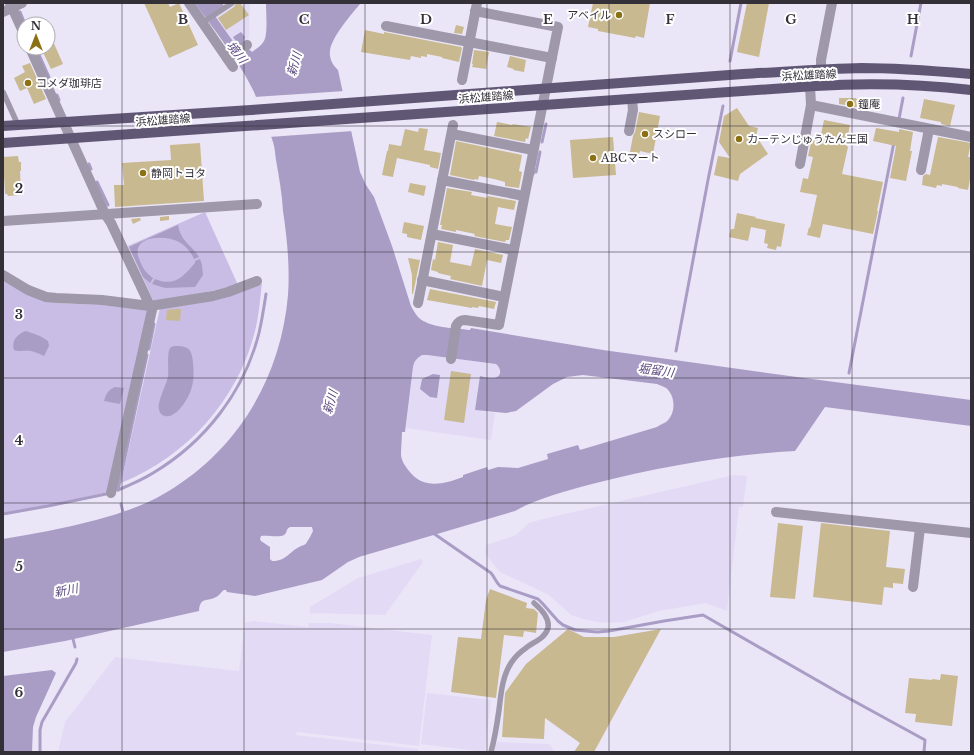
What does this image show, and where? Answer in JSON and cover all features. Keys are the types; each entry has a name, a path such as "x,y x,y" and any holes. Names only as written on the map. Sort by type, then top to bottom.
{"main road":[{"name":"浜松雄踏線","path":"3,126 251,110 821,69 907,69 971,74"},
{"name":"浜松雄踏線","path":"3,143 810,86 887,84 971,90"}],"street":[{"path":"16,20 8,7 22,3"},
{"path":"189,3 229,57 232,67"},
{"path":"821,69 821,60 832,3"},
{"path":"451,359 456,326 458,322 465,320 499,325 558,27 476,7 462,80"},
{"path":"386,26 552,58"},
{"path":"229,57 247,45"},
{"path":"34,56 105,214 111,223 152,310 111,494"},
{"path":"800,164 811,105 810,86"},
{"path":"629,131 633,110 632,99"},
{"path":"811,105 971,137"},
{"path":"418,303 452,129 534,150"},
{"path":"921,170 929,129"},
{"path":"442,180 524,196"},
{"path":"3,221 257,204"},
{"path":"432,234 514,250"},
{"path":"3,275 28,290 46,297 102,300 150,306 213,296 257,282"},
{"path":"422,280 504,297"},
{"path":"776,512 971,533"},
{"path":"913,587 920,528"}],"lane":[{"path":"203,22 232,3"},
{"path":"3,92 18,125"},
{"path":"491,752 502,688 507,670 517,655 532,643 540,639 547,631 548,625 545,615 534,603"}],"shaded area":[{"path":"225,3 250,3 249,37 248,40 237,47 216,16 226,4"},
{"path":"205,212 238,285 154,302 128,246"},
{"path":"3,281 45,301 55,303 102,305 148,310 108,492 3,513"},
{"path":"262,283 255,331 247,356 236,380 222,403 206,423 187,442 167,458 145,472 121,483 160,308 244,291"},
{"path":"422,355 496,364 499,366 500,373 498,377 494,378 475,410 495,413 491,440 406,428 414,362"},
{"path":"734,475 747,476 743,507 739,507 727,611 706,603 659,611 624,622 604,623 587,620 571,615 549,595 500,572 485,554 486,545 516,535 529,523"},
{"path":"421,559 423,562 385,615 310,613 310,607 358,578"},
{"path":"254,621 308,627 309,623 330,623 432,635 419,746 297,732 296,735 418,749 418,752 58,752 65,722 115,657 239,671 245,623"},
{"path":"427,693 491,700 485,752 421,744"},
{"path":"497,742 549,744 555,752 494,752"}],"water":[{"path":"195,3 222,3 224,6 213,13 237,47 250,50 252,52 264,41 265,38 266,3 361,3 342,26 334,39 331,46 330,57 338,70 360,172 374,197 392,246 411,306 418,317 423,321 442,327 470,330 471,328 603,350 971,400 971,426 825,407 795,451 744,455 693,463 642,472 592,484 562,492 524,506 515,511 359,557 348,562 322,580 255,596 227,592 224,590 217,596 203,601 199,611 65,641 3,652 3,539 84,523 123,512 167,492 192,475 215,455 235,433 252,408 265,382 276,354 284,325 289,274 286,232 274,146 255,94 246,77","holes":["422,355 496,364 498,366 500,370 498,376 493,378 480,376 475,410 506,413 516,411 553,384 567,377 583,375 657,384 669,391 673,400 673,410 669,419 657,427 580,450 578,445 547,454 548,459 518,468 498,467 488,470 487,467 463,475 463,477 449,482 434,484 428,483 421,481 409,471 401,454 402,432 405,432 413,367 416,360","290,527 312,527 313,531 305,544 295,549 281,560 272,561 270,559 270,547 261,541 261,536 282,536"]},
{"path":"241,32 245,37 243,43 239,46 233,37"},
{"path":"178,225 181,235 199,257 194,259 186,247 173,239 157,238 149,239 143,242 139,246 138,253 144,269 153,278 150,283 143,277 129,247"},
{"path":"200,259 203,275 195,287 165,288 152,284 155,279 168,282 178,279 186,273 195,261"},
{"path":"26,331 40,336 48,341 49,346 44,356 31,351 14,350 14,341 20,334"},
{"path":"174,346 186,347 190,351 192,354 194,373 192,387 181,408 169,416 165,416 162,415 159,410 160,398 168,377 169,350"},
{"path":"433,374 440,375 437,398 430,397 420,389 422,379"},
{"path":"115,387 124,388 120,404 104,401 108,392"},
{"path":"52,670 56,673 33,727 32,752 3,752 3,676"}],"pier":[{"path":"345,91 353,131 269,137 254,97"}],"building":[{"path":"144,3 168,3 170,7 179,3 198,45 169,58"},
{"path":"236,3 240,3 249,15 226,30 218,18 234,7"},
{"name":"アベイル","path":"593,3 650,3 644,38 636,36 635,38 598,31 598,29 588,27"},
{"path":"747,3 769,3 759,57 737,52"},
{"path":"456,25 464,27 462,34 454,33"},
{"path":"365,30 384,34 384,32 461,47 459,62 427,54 427,57 421,56 421,58 411,56 410,60 361,52"},
{"path":"56,48 63,64 51,69 45,56 56,56"},
{"path":"474,50 489,52 486,69 472,67"},
{"path":"510,56 526,60 524,72 507,67"},
{"name":"コメダ珈琲店","path":"30,63 46,99 34,104 27,88 20,91 14,78 25,72 22,66"},
{"name":"鐘庵","path":"839,98 861,99 861,108 839,104"},
{"path":"924,99 955,105 950,126 941,124 941,122 920,118"},
{"name":"カーテンじゅうたん王国","path":"737,108 749,126 758,128 756,136 768,154 740,174 738,181 714,175 718,156 730,158 719,142 724,116"},
{"name":"スシロー","path":"639,112 660,116 653,154 640,151 639,154 630,152"},
{"path":"824,120 850,125 846,145 848,147 842,174 883,182 873,234 823,224 820,238 807,235 809,227 810,228 817,195 800,192 803,178 808,179 813,157 808,156 812,138 820,139"},
{"path":"497,122 531,127 528,139 526,138 525,142 494,136"},
{"path":"419,128 428,129 424,150 441,153 438,169 430,167 430,165 397,158 393,177 382,175 389,144 401,146 405,129 418,132"},
{"path":"876,128 899,132 899,129 913,132 910,151 912,151 906,181 890,178 896,146 873,141"},
{"name":"ABCマート","path":"613,137 616,175 573,178 570,140"},
{"path":"938,137 971,143 968,157 971,157 971,174 968,190 942,184 942,186 937,185 936,188 922,185 923,176 926,174 930,175"},
{"path":"456,141 522,155 519,171 522,172 519,188 505,186 505,182 479,176 478,180 474,180 450,175"},
{"name":"静岡トヨタ","path":"200,143 204,201 115,207 114,185 124,185 122,163 171,160 170,145"},
{"path":"18,156 19,162 21,162 21,193 19,193 19,195 8,196 5,194 3,157"},
{"path":"410,183 426,186 424,196 408,192"},
{"path":"447,188 472,192 471,195 487,198 488,196 516,201 514,210 498,207 495,224 512,227 509,240 506,240 505,242 474,236 475,234 456,230 456,232 441,229 442,225 440,225"},
{"path":"737,213 785,224 781,247 777,246 776,250 767,248 768,244 764,243 766,230 751,227 748,241 729,237 731,229 734,229"},
{"path":"169,216 169,220 160,221 160,217"},
{"path":"140,218 141,220 133,224 131,219"},
{"path":"404,222 424,226 421,240 407,237 407,234 402,233"},
{"path":"438,242 453,245 450,262 471,266 475,249 503,255 501,263 487,260 482,286 450,279 451,276 431,270 433,259 435,260"},
{"path":"408,258 420,260 413,294 412,275"},
{"path":"430,289 496,302 494,309 479,306 478,308 472,308 427,300"},
{"path":"181,309 180,321 166,320 167,310"},
{"path":"451,371 471,374 464,423 444,420"},
{"path":"778,523 803,526 795,599 770,597"},
{"path":"821,523 890,531 886,567 905,569 903,584 893,583 893,588 884,587 882,605 813,597"},
{"path":"490,589 527,603 526,608 534,609 538,613 536,633 524,631 523,637 504,635 496,698 451,692 458,637 481,639 486,600"},
{"path":"568,629 584,637 614,637 661,629 594,752 574,752 580,743 545,718 544,739 502,737 505,693 526,664"},
{"path":"941,674 958,676 952,726 915,722 916,714 905,713 909,678 940,680"}],"waterway":[{"path":"730,61 741,3"},
{"path":"911,56 921,3"},
{"path":"20,12 22,16"},
{"path":"40,56 49,77"},
{"path":"57,95 59,100"},
{"path":"899,119 903,98"},
{"path":"676,351 723,106"},
{"path":"542,142 546,124"},
{"path":"849,373 894,142"},
{"path":"533,174 533,172 536,172 540,152"},
{"path":"89,164 91,169"},
{"path":"97,182 108,205"},
{"path":"118,490 145,478 172,461 205,431 220,414 233,395 252,355 259,333 266,294"},
{"path":"149,349 154,324"},
{"path":"118,490 147,355"},
{"path":"3,514 106,494"},
{"path":"121,504 124,516"},
{"path":"433,533 491,573 500,586 538,599 558,621 575,630 597,632 609,631 703,615 925,740 924,752"},
{"path":"72,635 75,647"},
{"path":"40,752 40,730 42,722 77,659"}],"place":[{"name":"アベイル","path":"619,15"},
{"name":"コメダ珈琲店","path":"28,83"},
{"name":"鐘庵","path":"850,104"},
{"name":"スシロー","path":"645,134"},
{"name":"カーテンじゅうたん王国","path":"739,139"},
{"name":"ABCマート","path":"593,158"},
{"name":"静岡トヨタ","path":"143,173"}],"water label":[{"name":"境川","path":"237,52"},
{"name":"新川","path":"294,64"},
{"name":"堀留川","path":"656,370"},
{"name":"新川","path":"330,402"},
{"name":"新川","path":"66,590"}]}
